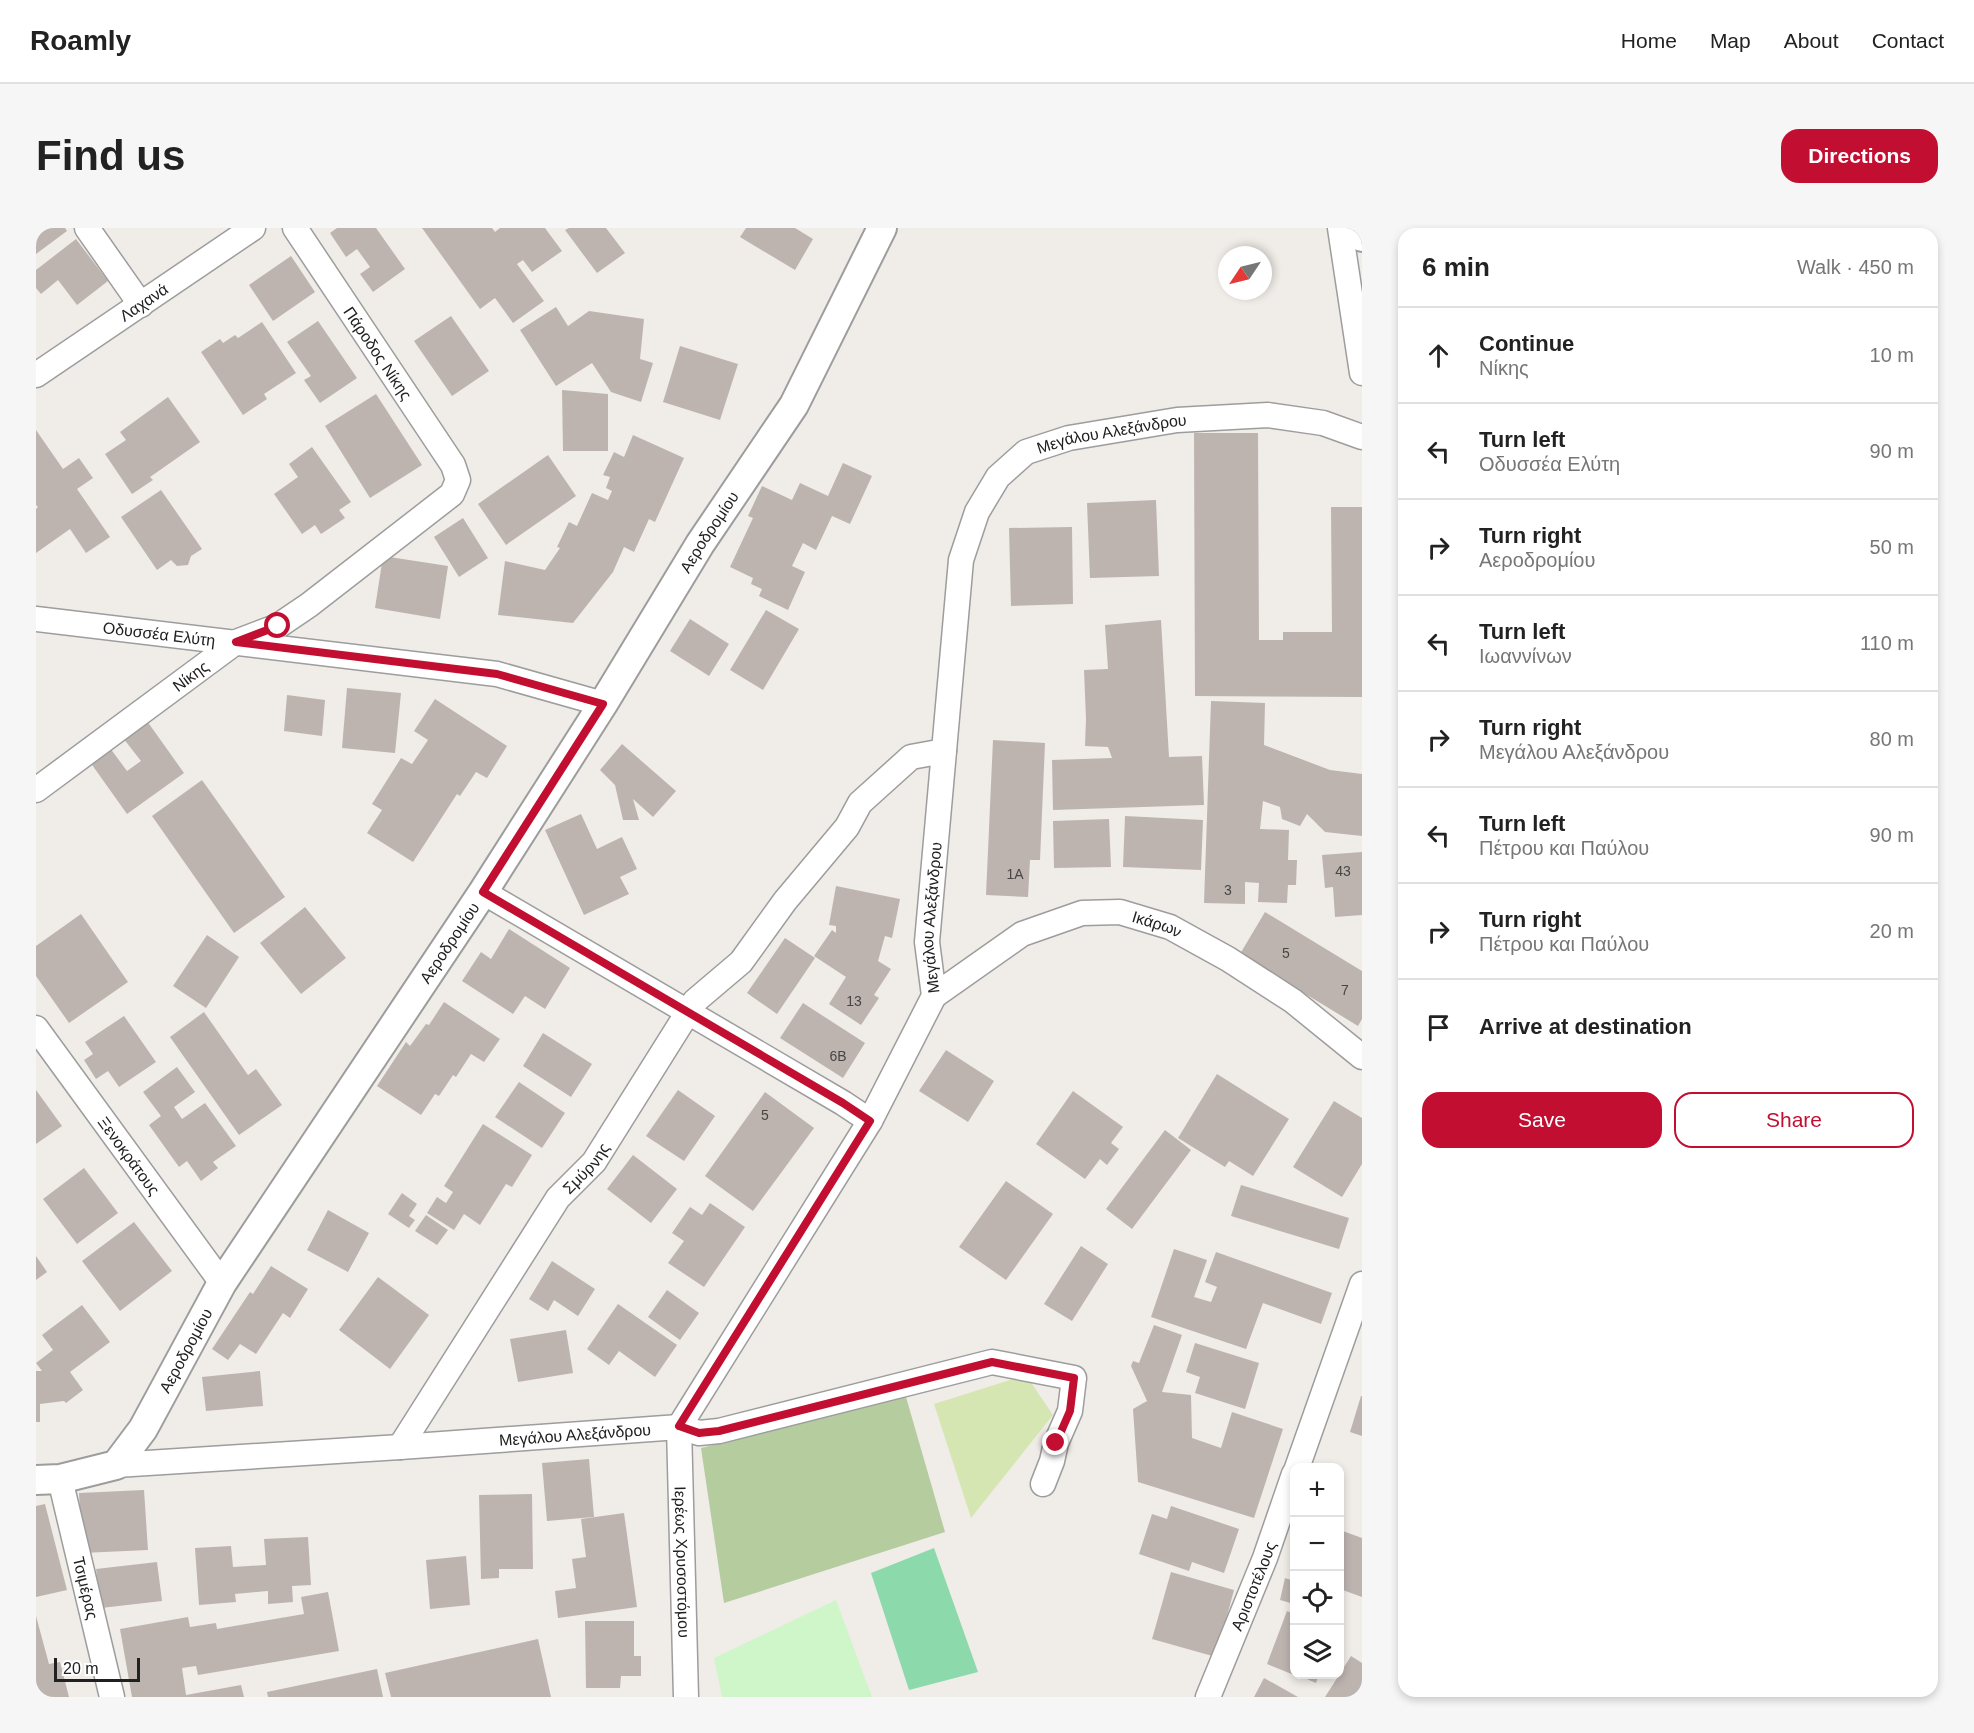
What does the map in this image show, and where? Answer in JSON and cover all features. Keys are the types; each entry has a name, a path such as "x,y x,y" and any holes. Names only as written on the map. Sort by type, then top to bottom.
{"street":[{"path":"87,228 141,305"},
{"name":"Λαχανά","path":"36,375 253,228"},
{"name":"Πάροδος Νίκης","path":"295,228 453,465 458,480"},
{"name":"Αεροδρομίου","path":"116,1465 143,1429 222,1283 483,892 603,704 700,544 794,405 882,228"},
{"path":"1340,228 1362,373"},
{"path":"1350,228 1362,237"},
{"name":"Μεγάλου Αλεξάνδρου","path":"48,1480 116,1465 679,1426 870,1121 934,996 927,942 961,560 977,512 998,477 1026,452 1069,438 1124,427 1178,420 1268,416 1323,423 1362,437"},
{"name":"Νίκης","path":"36,790 236,642 278,626 309,605 452,494 458,480"},
{"name":"Οδυσσέα Ελύτη","path":"36,619 497,674 603,704"},
{"name":"Σμύρνης","path":"400,1447 558,1198 594,1162 695,1001 741,962 785,901 847,827 860,803 911,757 944,752"},
{"path":"483,892 688,1011 870,1121"},
{"name":"Ικάρων","path":"934,996 1022,934 1082,913 1120,912 1170,927 1228,959 1293,1001 1362,1057"},
{"name":"Ξενοκράτους","path":"36,1028 222,1283"},
{"path":"1298,1463 1362,1284"},
{"path":"679,1426 699,1433 719,1431 992,1362 1074,1378 1070,1411 1056,1443 1043,1484"},
{"name":"Ιερέως Χρυσοστόμου","path":"679,1426 686,1697"},
{"name":"Τσιμέρας","path":"48,1480 112,1697"},
{"name":"Αριστοτέλους","path":"1208,1697 1265,1558 1290,1486"}],"green space":[{"path":"1026,1375 1053,1415 971,1518 934,1404"},
{"path":"906,1397 945,1532 724,1603 701,1448"},
{"path":"934,1548 978,1672 909,1690 871,1573"},
{"path":"836,1600 872,1697 722,1697 714,1658"}],"building":[{"path":"36,228 65,228 67,231 36,254"},
{"path":"337,228 376,228 405,269 373,292 360,274 370,267 357,249 346,257 330,233"},
{"path":"422,228 492,228 495,232 500,228 545,228 562,251 532,272 523,260 517,264 544,301 513,323 495,298 480,309"},
{"path":"569,228 606,228 625,253 597,273 565,230"},
{"path":"746,228 795,228 813,239 795,270 740,237"},
{"path":"76,239 108,281 77,305 58,280 41,294 36,288 36,270"},
{"path":"291,256 315,292 273,321 249,285"},
{"path":"556,307 568,326 589,311 644,319 640,359 653,363 641,402 611,392 592,363 556,386 520,330"},
{"path":"451,316 489,371 452,396 414,341"},
{"path":"318,321 357,378 320,403 304,380 311,376 287,342"},
{"path":"262,322 296,373 264,394 267,399 243,415 201,352 220,339 223,343 235,335 238,338"},
{"path":"680,346 738,364 720,420 663,402"},
{"path":"562,390 608,394 608,451 563,451"},
{"path":"376,394 422,465 370,498 325,426"},
{"path":"168,397 200,442 150,477 153,480 132,494 105,454 126,440 120,432"},
{"path":"36,430 63,469 79,458 93,478 77,489 110,537 86,553 70,529 36,553 36,509 38,507 36,505"},
{"path":"1194,433 1258,433 1259,640 1283,640 1283,632 1332,632 1331,507 1362,507 1362,697 1195,696"},
{"path":"633,435 684,458 655,522 649,519 634,552 624,547 613,572 573,623 498,615 505,561 545,570 560,548 557,547 569,522 577,526 592,493 608,500 612,491 606,488 610,477 603,475 614,452 624,457"},
{"path":"312,447 351,502 339,510 345,518 321,534 315,525 302,534 274,494 298,477 289,464"},
{"path":"548,455 576,496 506,545 478,504"},
{"path":"843,463 872,476 850,524 832,516 816,550 803,543 792,566 805,572 788,610 759,596 762,589 751,584 753,578 730,567 753,518 748,516 762,486 792,500 800,483 828,496"},
{"path":"161,490 202,549 191,556 188,565 177,566 171,560 157,570 121,517"},
{"path":"1156,500 1159,576 1090,578 1087,503"},
{"path":"463,518 488,558 459,577 434,537"},
{"path":"1072,527 1073,604 1011,606 1009,528"},
{"path":"383,556 448,566 440,619 375,608"},
{"path":"766,610 799,629 763,690 730,670"},
{"path":"690,619 729,644 709,676 670,651"},
{"path":"1161,620 1169,757 1202,756 1204,805 1053,810 1052,760 1112,758 1108,747 1085,746 1084,670 1108,669 1105,625"},
{"path":"347,688 401,693 395,753 342,748"},
{"path":"287,695 325,700 322,736 284,731"},
{"path":"435,699 507,746 487,778 476,772 460,796 457,794 413,862 367,833 382,810 372,804 401,758 412,764 428,740 414,731"},
{"path":"1211,701 1265,703 1264,745 1330,770 1362,774 1362,836 1325,832 1307,814 1300,826 1282,819 1280,807 1263,801 1260,829 1289,830 1288,860 1297,860 1296,885 1288,885 1287,903 1258,902 1259,883 1245,882 1245,904 1204,903"},
{"path":"147,721 184,773 127,814 90,762 110,748 127,771 141,761 123,738"},
{"path":"993,740 1045,743 1040,860 1030,860 1028,897 986,895"},
{"path":"622,744 676,791 653,817 633,799 639,820 623,820 615,785 600,770"},
{"path":"202,780 285,897 234,933 152,816"},
{"path":"581,814 597,849 622,837 637,869 620,877 629,894 584,915 545,830"},
{"path":"1125,816 1203,820 1201,870 1123,867"},
{"path":"1109,819 1111,867 1054,868 1053,821"},
{"path":"1362,852 1362,915 1335,917 1333,887 1325,888 1322,855"},
{"path":"836,886 900,899 892,938 885,936 878,961 891,969 874,995 879,998 861,1025 829,1004 846,977 814,956 832,930 836,933 836,926 829,925"},
{"path":"305,907 346,958 301,994 260,943"},
{"path":"1265,912 1362,971 1362,1019 1358,1026 1240,954"},
{"path":"81,914 128,982 69,1023 36,976 36,946"},
{"path":"509,929 570,968 545,1009 525,996 513,1014 462,981 481,952 491,959"},
{"path":"207,935 239,957 206,1008 173,986"},
{"path":"785,938 815,958 777,1014 747,993"},
{"path":"444,1002 500,1039 484,1062 471,1054 456,1077 453,1075 439,1096 435,1094 421,1115 377,1086 406,1042 410,1046 426,1024 429,1025"},
{"path":"803,1003 865,1043 843,1078 780,1038"},
{"path":"204,1012 248,1075 256,1069 282,1105 239,1135 170,1037"},
{"path":"124,1016 156,1062 119,1087 108,1071 96,1079 84,1060 93,1054 85,1042"},
{"path":"543,1033 592,1064 571,1097 523,1066"},
{"path":"946,1050 994,1081 968,1122 919,1091"},
{"path":"177,1067 195,1092 174,1107 182,1119 205,1103 236,1146 213,1162 218,1168 201,1181 187,1161 179,1167 149,1125 161,1116 143,1092"},
{"path":"1217,1074 1289,1119 1253,1176 1229,1161 1225,1167 1178,1138"},
{"path":"519,1082 565,1113 542,1148 495,1117"},
{"path":"36,1090 62,1126 36,1144"},
{"path":"678,1090 715,1116 684,1161 646,1136"},
{"path":"1073,1091 1123,1127 1111,1143 1119,1149 1107,1165 1100,1159 1085,1179 1036,1144"},
{"path":"765,1092 814,1128 753,1211 705,1176"},
{"path":"1334,1101 1362,1118 1362,1164 1342,1197 1293,1167"},
{"path":"483,1124 532,1155 512,1187 506,1184 480,1225 464,1214 454,1230 427,1213 437,1197 446,1203 453,1192 444,1186"},
{"path":"1165,1130 1191,1150 1132,1229 1106,1209"},
{"path":"633,1155 677,1189 651,1223 607,1189"},
{"path":"84,1168 118,1213 77,1244 43,1199"},
{"path":"1006,1181 1053,1214 1006,1280 959,1247"},
{"path":"1241,1185 1349,1218 1339,1249 1231,1216"},
{"path":"402,1193 417,1204 409,1216 415,1220 409,1228 388,1214"},
{"path":"710,1203 745,1227 704,1287 668,1263 684,1241 672,1233 690,1207 702,1215"},
{"path":"328,1210 369,1233 348,1272 307,1250"},
{"path":"426,1215 448,1230 437,1245 415,1231"},
{"path":"134,1222 172,1271 120,1311 82,1261"},
{"path":"1081,1246 1108,1264 1072,1321 1044,1304"},
{"path":"1174,1249 1207,1260 1194,1297 1211,1302 1217,1287 1205,1282 1216,1252 1332,1293 1321,1324 1263,1303 1246,1349 1151,1317"},
{"path":"36,1256 47,1272 36,1280"},
{"path":"552,1261 595,1289 578,1316 554,1300 548,1311 529,1299"},
{"path":"271,1266 308,1289 290,1318 283,1313 256,1354 240,1344 228,1360 212,1349 250,1292 253,1294"},
{"path":"378,1277 429,1315 390,1369 339,1330"},
{"path":"667,1290 699,1313 680,1340 648,1317"},
{"path":"618,1304 677,1345 655,1377 619,1351 609,1365 587,1349"},
{"path":"82,1305 110,1342 70,1372 83,1390 66,1403 64,1401 40,1404 40,1422 36,1422 36,1371 42,1371 36,1363 53,1350 42,1335"},
{"path":"1154,1325 1182,1335 1162,1392 1191,1395 1192,1438 1221,1448 1232,1412 1283,1429 1254,1518 1138,1482 1133,1409 1147,1401 1131,1366 1133,1361 1139,1363"},
{"path":"566,1330 573,1373 518,1382 510,1339"},
{"path":"1195,1343 1259,1363 1245,1409 1195,1393 1200,1377 1186,1372"},
{"path":"260,1371 263,1406 206,1411 202,1377"},
{"path":"1362,1396 1362,1436 1350,1432"},
{"path":"589,1459 594,1517 547,1521 542,1463"},
{"path":"144,1490 148,1550 82,1553 79,1493"},
{"path":"532,1494 533,1569 499,1569 499,1578 481,1579 479,1495"},
{"path":"45,1504 67,1590 36,1597 36,1506"},
{"path":"1171,1506 1239,1529 1224,1573 1192,1562 1189,1571 1139,1554 1152,1514 1167,1519"},
{"path":"624,1513 637,1607 558,1618 555,1591 576,1588 572,1559 586,1557 581,1519"},
{"path":"1344,1531 1362,1538 1362,1597 1344,1590"},
{"path":"308,1537 311,1585 292,1586 293,1602 268,1604 268,1591 235,1594 236,1602 199,1605 195,1548 231,1546 233,1567 266,1565 264,1539"},
{"path":"466,1556 470,1605 430,1609 426,1560"},
{"path":"157,1562 162,1601 101,1608 96,1569"},
{"path":"1171,1572 1234,1590 1216,1657 1152,1639"},
{"path":"1285,1578 1290,1580 1290,1603 1280,1600"},
{"path":"328,1592 339,1651 198,1675 196,1666 182,1668 186,1695 241,1685 244,1697 132,1697 120,1629 188,1617 190,1627 216,1623 217,1629 304,1614 301,1597"},
{"path":"1287,1611 1290,1612 1290,1673 1267,1664"},
{"path":"36,1616 49,1664 60,1662 69,1697 36,1697"},
{"path":"585,1621 634,1621 634,1656 641,1656 641,1676 621,1676 620,1688 586,1688"},
{"path":"538,1639 551,1697 391,1697 385,1673"},
{"path":"1351,1656 1362,1663 1362,1697 1325,1697 1336,1679 1344,1679 1344,1667"},
{"path":"377,1669 383,1697 268,1697 267,1692"},
{"path":"1264,1678 1298,1697 1254,1697"}],"route":[{"path":"278,626 236,642 497,674 603,704 483,892 688,1011 870,1121 679,1426 699,1433 719,1431 992,1362 1074,1378 1070,1411 1056,1443"}]}
